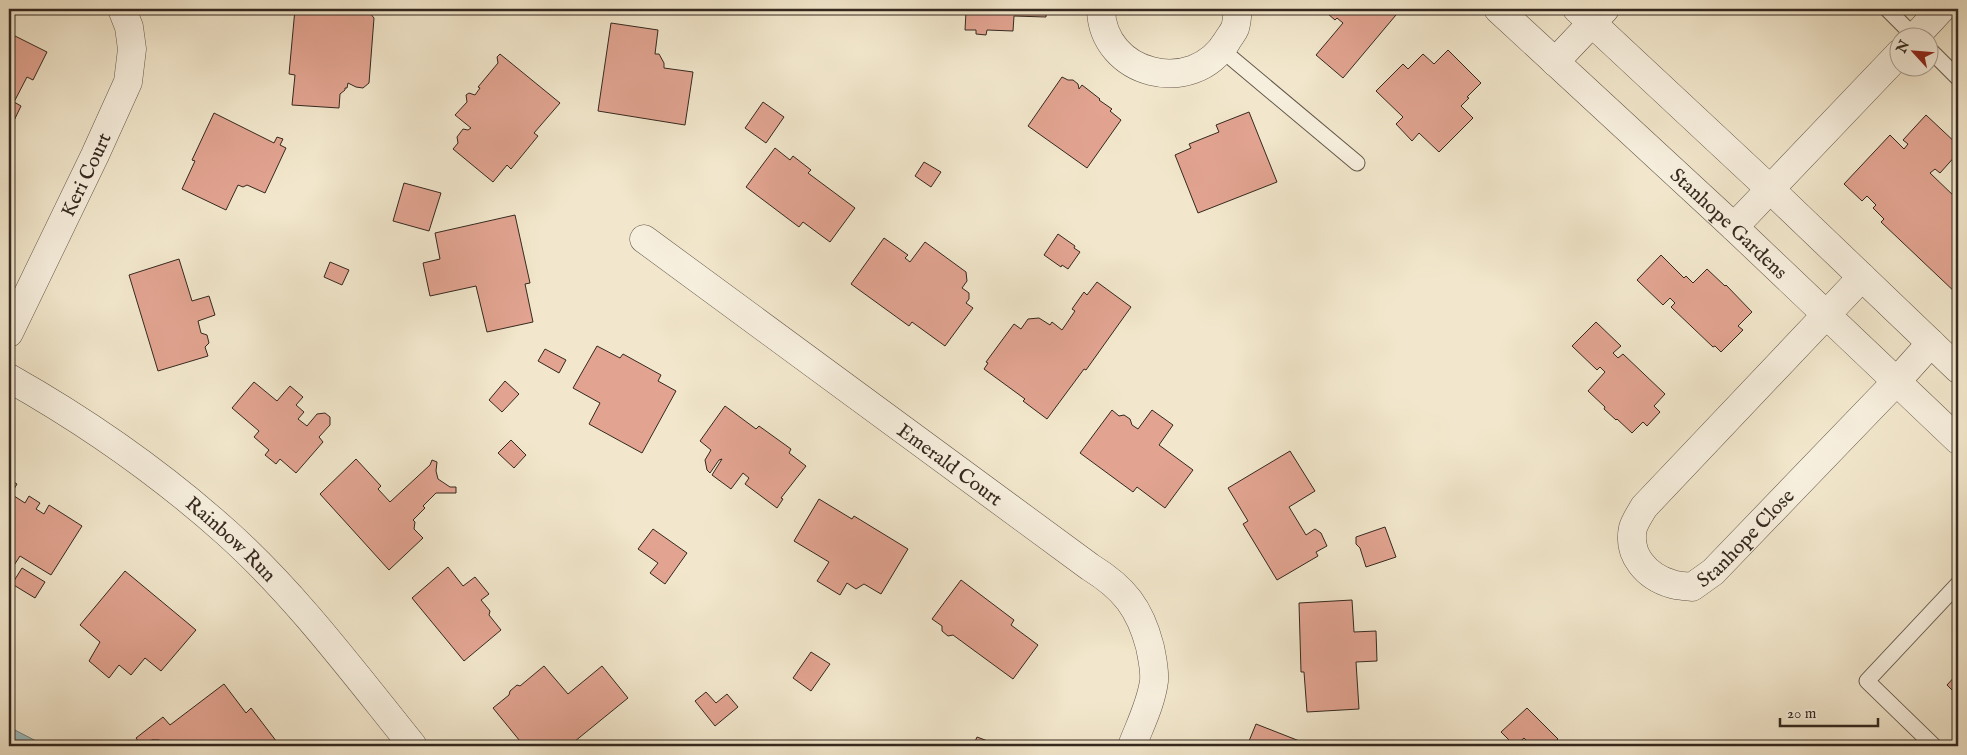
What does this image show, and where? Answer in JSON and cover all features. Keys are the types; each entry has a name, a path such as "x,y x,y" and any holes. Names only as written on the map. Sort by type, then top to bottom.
{"street":[{"name":"Keri Court","path":"9,333 128,82 132,49 129,27 122,9"},
{"path":"1101,9 1101,19 1111,43 1129,62 1152,73 1177,74 1202,66 1222,50 1234,29 1238,9"},
{"name":"Stanhope Gardens","path":"1498,9 1734,227 1958,440"},
{"path":"1926,28 1941,9"},
{"path":"1555,62 1592,13 1770,189 1958,369"},
{"path":"1734,227 1890,68"},
{"name":"Emerald Court","path":"644,239 1106,577 1123,592 1138,612 1146,633 1154,666 1154,680 1150,699 1132,746"},
{"name":"Stanhope Close","path":"1862,277 1644,507 1634,527 1631,542 1640,565 1650,574 1671,584 1692,587 1713,572 1896,382 1931,343"},
{"name":"Rainbow Run","path":"9,378 54,403 149,467 228,534 289,596 413,746"}],"lane":[{"path":"1887,9 1903,28"},
{"path":"1222,50 1357,163"},
{"path":"1940,63 1958,78"},
{"path":"1934,746 1867,681 1958,584"}],"water":[{"path":"9,727 40,743 43,746 9,746"}],"building":[{"path":"295,9 356,9 356,14 360,11 369,12 374,18 369,83 363,88 348,83 347,88 340,94 339,108 292,105 295,75 289,74"},
{"path":"932,9 1046,9 1046,17 1014,16 1013,31 987,30 986,35 976,34 976,30 965,30 966,12 932,11"},
{"path":"1311,9 1323,9 1318,15"},
{"path":"1326,9 1401,9 1343,78 1316,55 1343,23 1337,18 1335,20 1328,14 1330,12"},
{"path":"611,23 658,30 655,54 659,54 664,63 664,68 693,72 685,125 598,111"},
{"path":"9,33 47,52 33,80 27,77 14,102 21,106 9,131"},
{"path":"1448,50 1481,83 1461,106 1473,118 1439,152 1419,133 1412,141 1396,124 1403,117 1376,91 1403,64 1408,69 1423,54 1434,64"},
{"path":"500,54 560,103 534,133 538,136 511,169 507,165 493,182 453,149 458,143 457,137 463,129 468,130 471,128 455,115 467,102 466,95 469,93 475,95 480,88 478,87 498,63 497,57"},
{"path":"1062,77 1073,80 1078,84 1079,89 1082,85 1112,109 1110,111 1121,120 1087,168 1028,126"},
{"path":"763,102 784,117 766,143 745,128"},
{"path":"1249,112 1277,182 1198,213 1175,155 1191,148 1189,144 1219,132 1216,125"},
{"path":"214,113 274,143 277,137 283,139 280,145 286,148 265,193 247,185 243,187 238,185 226,210 182,189 195,161 192,160"},
{"path":"1926,115 1958,145 1958,153 1940,173 1935,169 1930,173 1956,198 1958,196 1958,295 1881,222 1884,219 1873,208 1876,205 1867,196 1862,201 1844,184 1890,135 1904,149 1908,144 1903,140"},
{"path":"775,148 790,160 793,156 811,170 808,173 855,208 830,242 803,222 799,227 746,187"},
{"path":"924,162 941,172 931,187 915,176"},
{"path":"404,183 441,193 429,231 393,221"},
{"path":"515,215 530,283 525,284 533,322 487,332 476,286 430,296 423,263 440,259 435,233"},
{"path":"1058,234 1080,252 1068,269 1062,265 1061,267 1044,255"},
{"path":"884,238 908,255 905,258 910,262 925,242 966,272 967,281 962,288 969,293 969,299 966,303 973,308 945,346 912,322 909,326 851,284"},
{"path":"1661,255 1684,278 1686,276 1693,283 1707,269 1726,285 1752,312 1738,326 1743,330 1721,352 1715,346 1713,347 1671,307 1675,303 1670,298 1663,305 1637,280"},
{"path":"179,259 192,301 209,296 215,315 198,321 201,333 207,335 209,343 205,347 208,356 158,371 129,275"},
{"path":"330,262 349,270 342,285 324,277"},
{"path":"1097,282 1131,307 1086,370 1084,369 1047,419 1023,401 1025,399 984,369 988,363 986,362 1014,324 1021,329 1028,319 1039,318 1050,325 1052,322 1062,330 1075,311 1072,309 1084,292 1087,295"},
{"path":"1596,322 1621,346 1613,353 1618,358 1623,354 1665,394 1654,406 1660,412 1647,426 1643,422 1632,433 1604,409 1605,407 1588,391 1605,372 1600,367 1597,370 1572,346"},
{"path":"597,346 620,358 623,354 661,375 658,381 676,391 642,453 589,424 600,403 573,388"},
{"path":"545,349 566,360 559,373 538,361"},
{"path":"505,381 519,394 502,412 489,400"},
{"path":"254,382 277,401 290,386 303,397 296,405 304,412 298,419 307,426 317,414 325,413 330,417 330,425 319,437 323,442 296,473 280,459 276,464 265,455 269,450 254,437 259,431 232,408"},
{"path":"725,406 756,429 759,426 791,449 789,453 806,466 781,498 783,499 777,508 745,484 749,478 743,473 731,489 712,475 722,459 719,460 710,473 707,470 705,460 711,450 700,441"},
{"path":"1112,410 1119,416 1124,415 1130,419 1132,425 1138,429 1152,410 1173,425 1159,445 1193,470 1165,508 1137,487 1133,492 1080,453"},
{"path":"511,440 526,455 514,468 498,453"},
{"path":"1290,451 1315,491 1289,507 1306,535 1315,529 1321,533 1327,546 1316,552 1318,556 1277,580 1243,524 1248,521 1228,488"},
{"path":"356,459 381,486 378,489 390,502 430,465 432,460 437,462 436,471 438,479 450,487 456,487 456,493 436,493 423,506 425,508 413,520 415,522 414,529 423,538 389,570 320,494"},
{"path":"9,479 17,484 11,494 25,503 29,496 40,503 36,509 44,514 49,505 82,526 51,575 20,556 11,570 9,569"},
{"path":"819,499 852,519 854,516 908,549 881,594 864,584 856,589 847,583 840,595 817,581 829,562 794,541"},
{"path":"1385,527 1396,557 1366,567 1360,548 1356,544 1356,537"},
{"path":"653,529 687,553 665,584 650,573 658,563 638,549"},
{"path":"448,567 463,586 475,577 489,594 481,600 490,611 489,615 501,630 464,661 412,598"},
{"path":"22,568 45,582 35,598 12,584"},
{"path":"125,571 196,630 161,671 145,658 131,675 119,665 109,678 89,661 100,642 80,625"},
{"path":"961,580 1014,620 1011,625 1038,645 1013,679 953,635 948,636 942,631 942,626 932,619"},
{"path":"1352,600 1354,632 1376,631 1377,661 1356,662 1359,709 1307,712 1304,672 1301,672 1299,603"},
{"path":"811,652 830,664 811,691 793,678"},
{"path":"544,666 568,694 602,666 628,698 569,746 524,746 493,708 509,695 510,691 517,685 520,686"},
{"path":"1958,668 1958,696 1947,685 1957,674 1955,672"},
{"path":"224,684 246,713 251,708 280,746 168,746 159,740 152,740 141,745 136,738 163,717 170,725"},
{"path":"706,692 716,703 727,694 738,707 715,726 695,701"},
{"path":"1527,708 1558,739 1551,746 1532,746 1524,738 1515,746 1501,732"},
{"path":"1256,724 1302,742 1301,746 1247,746"},
{"path":"977,737 1001,746 973,746"}]}
